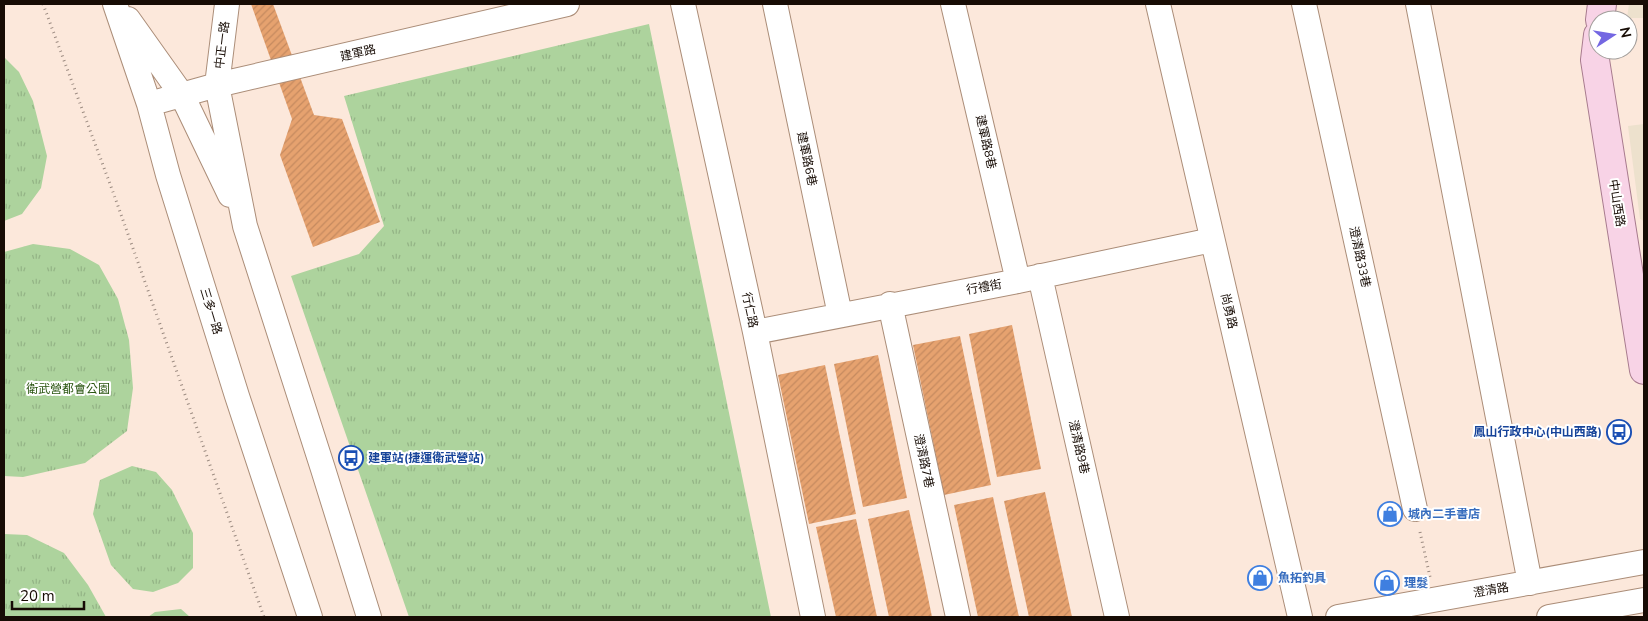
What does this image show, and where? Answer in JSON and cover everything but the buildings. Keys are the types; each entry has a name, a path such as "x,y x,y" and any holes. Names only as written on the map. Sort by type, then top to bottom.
{"main road":[{"name":"中山西路","path":"1595,60 1638,297 1643,362"}],"street":[{"path":"116,4 182,95 245,226"},
{"name":"三多一路","path":"116,4 149,104 168,175 191,249 310,617"},
{"name":"中正一路","path":"217,85 227,4"},
{"name":"建軍路","path":"149,104 217,85 536,7 567,4"},
{"name":"行仁路","path":"683,4 755,332 813,617"},
{"name":"建軍路6巷","path":"775,4 840,315"},
{"name":"建軍路8巷","path":"953,4 1029,279"},
{"name":"尚勇路","path":"1158,4 1300,617"},
{"name":"澄清路33巷","path":"1304,4 1415,509"},
{"path":"1418,4 1530,583"},
{"path":"217,85 245,226 324,469 368,617"},
{"name":"行禮街","path":"755,332 890,304 1029,279 1212,240"},
{"name":"澄清路9巷","path":"1029,279 1117,617"},
{"name":"澄清路7巷","path":"890,304 958,617"},
{"name":"澄清路","path":"1338,617 1644,562"},
{"path":"1549,617 1644,600"}],"path":[{"path":"43,4 113,192 264,617"},
{"path":"1415,509 1435,600"}],"shaded area":[{"path":"1629,4 1644,4 1644,18 1638,18 1638,10 1628,10"},
{"path":"1644,124 1644,221 1640,219 1628,126"}],"green space":[{"path":"649,24 771,617 409,617 291,276 359,254 384,226 344,96"},
{"path":"4,57 19,72 33,101 47,156 41,188 22,214 4,221"},
{"name":"衛武營都會公園","path":"33,244 70,249 99,265 118,299 129,340 133,388 127,431 85,463 23,477 4,476 4,252"},
{"path":"132,466 156,472 172,490 193,533 193,568 178,583 153,592 133,589 111,565 93,514 100,480"},
{"path":"4,534 27,535 64,553 88,585 106,617 4,617"},
{"path":"181,609 190,617 148,617 155,612"}],"place":[{"name":"鳳山行政中心(中山西路)","path":"1619,432"},
{"name":"建軍站(捷運衛武營站)","path":"351,458"},
{"name":"城內二手書店","path":"1390,514"},
{"name":"魚拓釣具","path":"1260,578"},
{"name":"理髮","path":"1387,583"}]}
